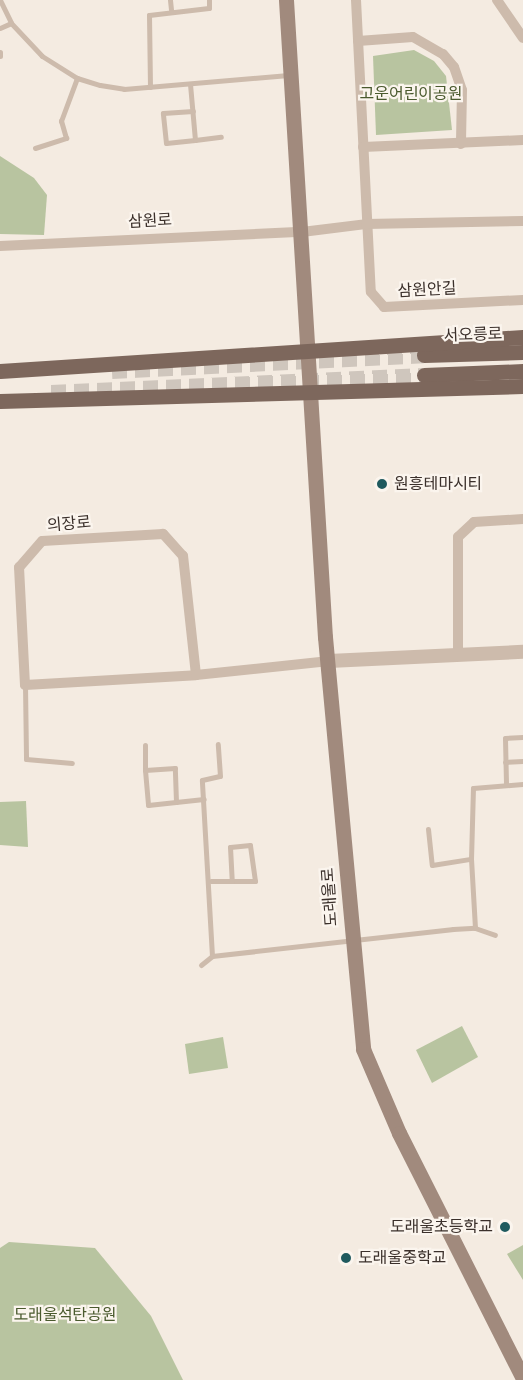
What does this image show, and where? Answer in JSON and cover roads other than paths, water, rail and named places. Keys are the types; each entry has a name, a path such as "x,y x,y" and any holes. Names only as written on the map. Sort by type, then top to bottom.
{"main road":[{"path":"286,0 302,232 308,383"},
{"path":"0,371 523,337"},
{"name":"서오릉로","path":"424,355 523,352"},
{"path":"424,375 523,372"},
{"path":"0,401 308,383 523,386"},
{"name":"도래울로","path":"308,383 351,942 363,1049 375,1082 523,1379"}],"street":[{"name":"삼원안길","path":"356,0 371,292 384,307 523,300"},
{"path":"497,0 523,38"},
{"path":"358,41 413,37 443,54 454,68 462,90 461,144"},
{"path":"363,147 523,140"},
{"path":"302,232 366,225 523,220"},
{"name":"삼원로","path":"0,246 302,232"},
{"path":"458,654 458,537 474,522 523,519"},
{"name":"의장로","path":"25,685 19,567 42,541 163,534 183,556 196,675"},
{"path":"25,685 196,675 329,661 523,652"}],"lane":[{"path":"0,0 11,23 42,56 77,78 124,89 291,74"},
{"path":"170,0 171,10"},
{"path":"150,87 149,15 171,10 209,8 208,0"},
{"path":"0,28 11,23"},
{"path":"35,148 66,138 61,121 77,78"},
{"path":"190,84 195,140"},
{"path":"193,111 163,113 166,143 221,137"},
{"path":"25,685 26,759 72,763"},
{"path":"506,783 505,738 523,737"},
{"path":"212,956 211,881 202,780 220,776 218,744"},
{"path":"145,745 148,805 204,799"},
{"path":"505,762 523,761"},
{"path":"145,770 175,768 176,802"},
{"path":"475,928 471,860 473,788 506,783 523,784"},
{"path":"428,829 432,865 471,860"},
{"path":"211,881 232,881 255,881 250,845 230,847 232,881"},
{"path":"201,965 212,956 475,928 495,935"}],"tunnel":[{"path":"112,371 424,355"},
{"path":"51,392 424,375"}],"place":[{"name":"원흥테마시티","path":"382,484"},
{"name":"도래울초등학교","path":"505,1227"},
{"name":"도래울중학교","path":"346,1258"}],"park label":[{"name":"고운어린이공원","path":"411,94"},
{"name":"도래울석탄공원","path":"65,1315"}]}
